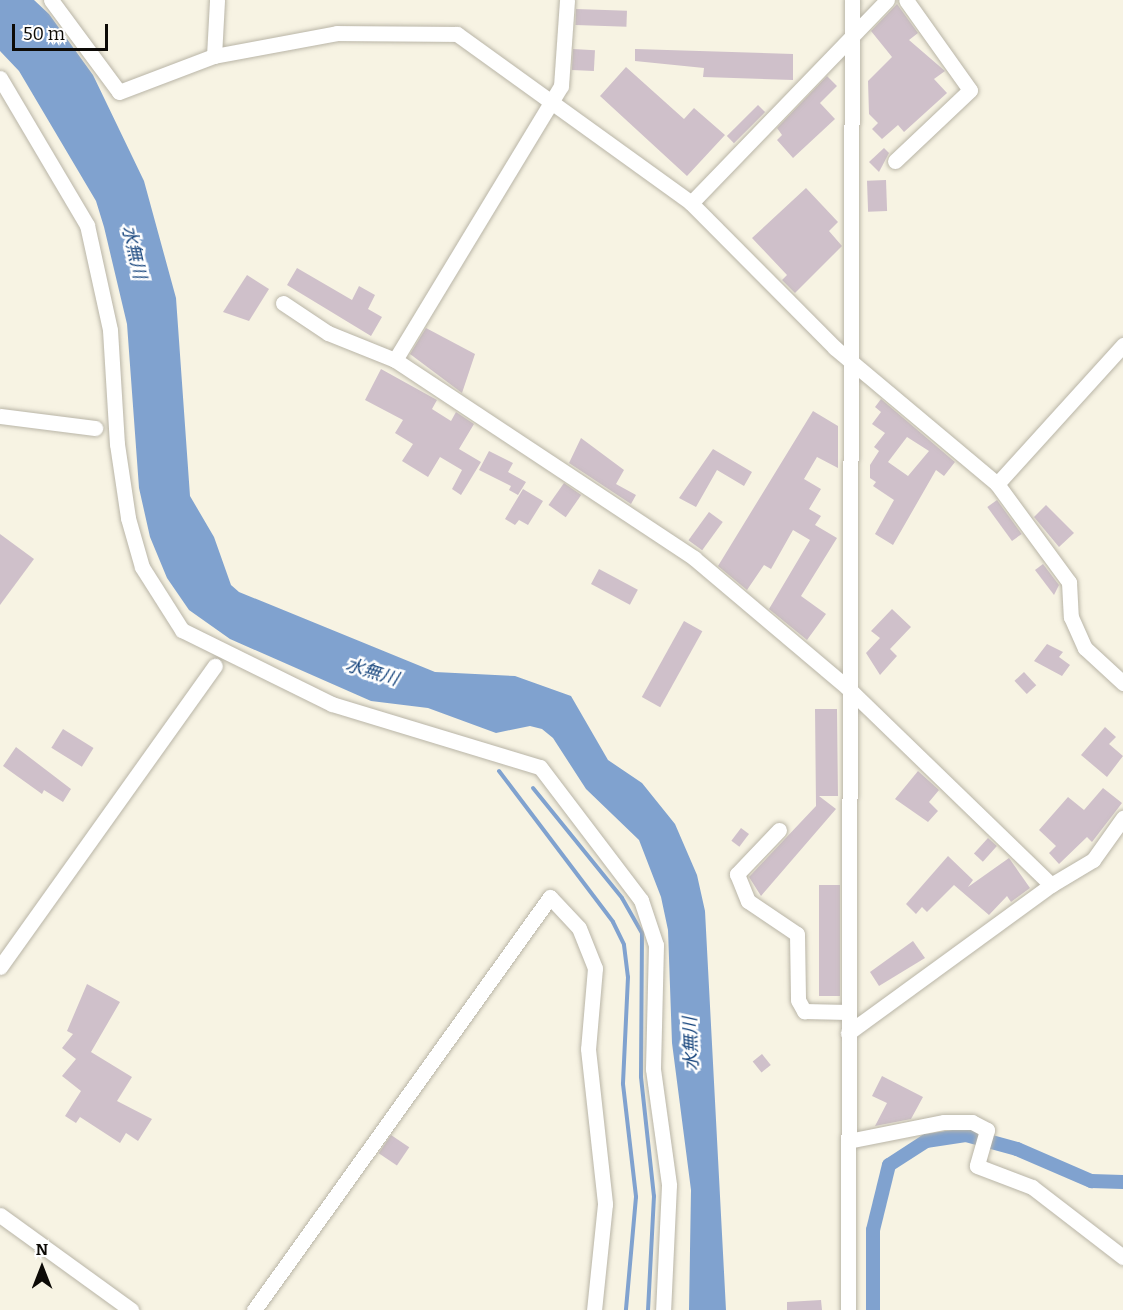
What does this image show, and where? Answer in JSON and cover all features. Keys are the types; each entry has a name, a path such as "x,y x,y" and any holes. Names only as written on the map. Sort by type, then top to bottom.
{"street":[{"path":"51,0 119,92 214,56 337,33 457,34 551,105 691,202 849,359 997,484 1069,582 1071,617 1085,648 1123,683"},
{"path":"214,56 217,0"},
{"path":"395,360 561,86 567,0"},
{"path":"848,1310 849,359 852,0"},
{"path":"691,202 887,0"},
{"path":"895,160 970,90 906,0"},
{"path":"0,78 87,225 111,330 117,444 128,518 142,567 182,630 332,704 540,767 641,900 656,945 653,1069 669,1185 663,1310"},
{"path":"283,303 328,333 395,360 694,558 848,688 1051,885"},
{"path":"997,484 1123,345"},
{"path":"0,416 95,428"},
{"path":"0,967 215,666"},
{"path":"848,1033 1051,885 1093,860 1123,818"},
{"path":"779,830 737,874 748,901 797,934 798,1000 804,1011 848,1012"},
{"path":"254,1310 550,897 579,928 595,968 588,1049 605,1204 594,1310"},
{"path":"848,1142 944,1122 972,1122 987,1130 977,1166 1032,1187 1123,1257"},
{"path":"0,1215 131,1310"}],"water":[{"name":"水無川","path":"0,0 34,0 49,14 93,75 144,181 176,298 190,496 214,537 231,585 239,592 435,672 515,676 571,696 608,760 642,783 675,824 697,875 705,911 726,1310 689,1310 691,1190 672,1043 668,930 661,897 639,840 586,789 553,738 542,729 530,726 496,733 428,708 371,701 230,639 189,610 167,578 150,537 139,488 127,324 96,201 19,71 0,51"}],"building":[{"path":"897,4 918,33 909,40 945,71 934,79 947,93 904,132 898,125 882,139 872,129 878,123 869,114 868,81 892,57 871,31"},
{"path":"576,9 627,11 626,27 575,25"},
{"path":"573,49 595,50 594,71 572,70"},
{"path":"635,49 793,54 793,80 703,77 704,68 635,61"},
{"path":"626,67 684,119 694,108 725,135 687,176 600,96"},
{"path":"827,76 837,86 820,103 835,119 793,158 777,140 782,135 777,128"},
{"path":"758,105 765,112 734,143 727,136"},
{"path":"884,148 889,153 879,172 869,162"},
{"path":"886,180 887,211 868,212 867,181"},
{"path":"806,188 838,222 829,231 842,246 795,293 782,280 787,275 752,238"},
{"path":"297,268 352,300 359,286 375,295 368,309 382,317 371,336 287,285"},
{"path":"247,275 269,289 249,321 223,312"},
{"path":"426,328 475,354 462,393 410,354"},
{"path":"381,369 437,400 432,409 451,421 456,412 474,424 459,449 481,462 461,495 452,489 462,470 440,457 428,477 402,461 413,444 395,433 403,420 365,400"},
{"path":"881,399 955,462 944,476 936,470 893,545 875,534 894,500 873,486 876,482 870,478 870,465 879,451 874,447 885,433 872,424 881,412 875,407","holes":["907,437 929,451 908,476 888,462"]},
{"path":"813,411 838,426 838,468 817,457 804,479 821,489 809,509 821,516 815,525 837,538 801,596 826,614 807,640 769,609 810,540 793,530 771,569 764,565 747,590 718,566"},
{"path":"581,438 624,470 616,484 636,495 631,504 569,463"},
{"path":"713,449 752,472 744,486 717,470 696,507 679,498"},
{"path":"489,451 513,463 508,472 526,482 518,495 509,490 511,486 479,470"},
{"path":"564,483 581,495 566,517 549,505"},
{"path":"523,489 543,501 528,525 519,520 515,525 505,519"},
{"path":"997,500 1022,534 1012,541 987,507"},
{"path":"1046,505 1074,533 1059,547 1034,517"},
{"path":"709,512 723,522 702,550 688,540"},
{"path":"0,534 34,559 0,605"},
{"path":"1043,564 1059,585 1054,595 1035,570"},
{"path":"599,569 638,590 630,605 591,584"},
{"path":"892,609 911,627 890,649 897,656 880,675 866,653 880,638 871,631"},
{"path":"684,621 702,631 660,707 642,697"},
{"path":"1047,644 1063,652 1059,657 1070,665 1062,676 1034,661"},
{"path":"1024,672 1036,685 1027,694 1014,681"},
{"path":"815,709 837,709 838,796 819,796 836,809 761,896 749,877 816,806"},
{"path":"1105,727 1116,737 1109,744 1123,756 1107,777 1081,755"},
{"path":"63,729 94,748 82,767 51,748"},
{"path":"16,747 71,789 63,802 44,790 42,794 3,766"},
{"path":"918,771 939,790 929,802 938,811 928,822 895,799"},
{"path":"1103,788 1122,803 1092,842 1087,837 1059,864 1049,853 1056,846 1039,830 1068,797 1084,810"},
{"path":"741,828 749,834 739,847 731,841"},
{"path":"988,838 997,846 983,862 974,854"},
{"path":"948,856 973,880 968,887 1009,858 1030,888 1011,902 1007,896 989,915 954,885 927,912 922,907 916,914 906,904"},
{"path":"819,885 840,885 840,996 819,996"},
{"path":"913,941 925,958 879,986 870,972"},
{"path":"87,984 120,1002 91,1052 132,1077 117,1101 152,1119 138,1141 126,1133 120,1143 80,1117 76,1123 65,1116 81,1091 62,1076 76,1059 62,1048 73,1034 67,1031"},
{"path":"762,1054 771,1065 761,1072 753,1062"},
{"path":"882,1076 923,1097 911,1119 875,1126 887,1103 872,1096"},
{"path":"391,1135 409,1147 397,1166 379,1153"},
{"path":"821,1300 822,1310 787,1310 787,1302"}],"waterway":[{"path":"499,771 613,922 624,945 628,977 623,1084 636,1197 626,1310"},
{"path":"533,788 622,898 642,933 641,1077 654,1196 648,1310"},
{"path":"873,1310 873,1230 889,1165 926,1141 966,1135 1017,1149 1091,1181 1123,1182"}]}
